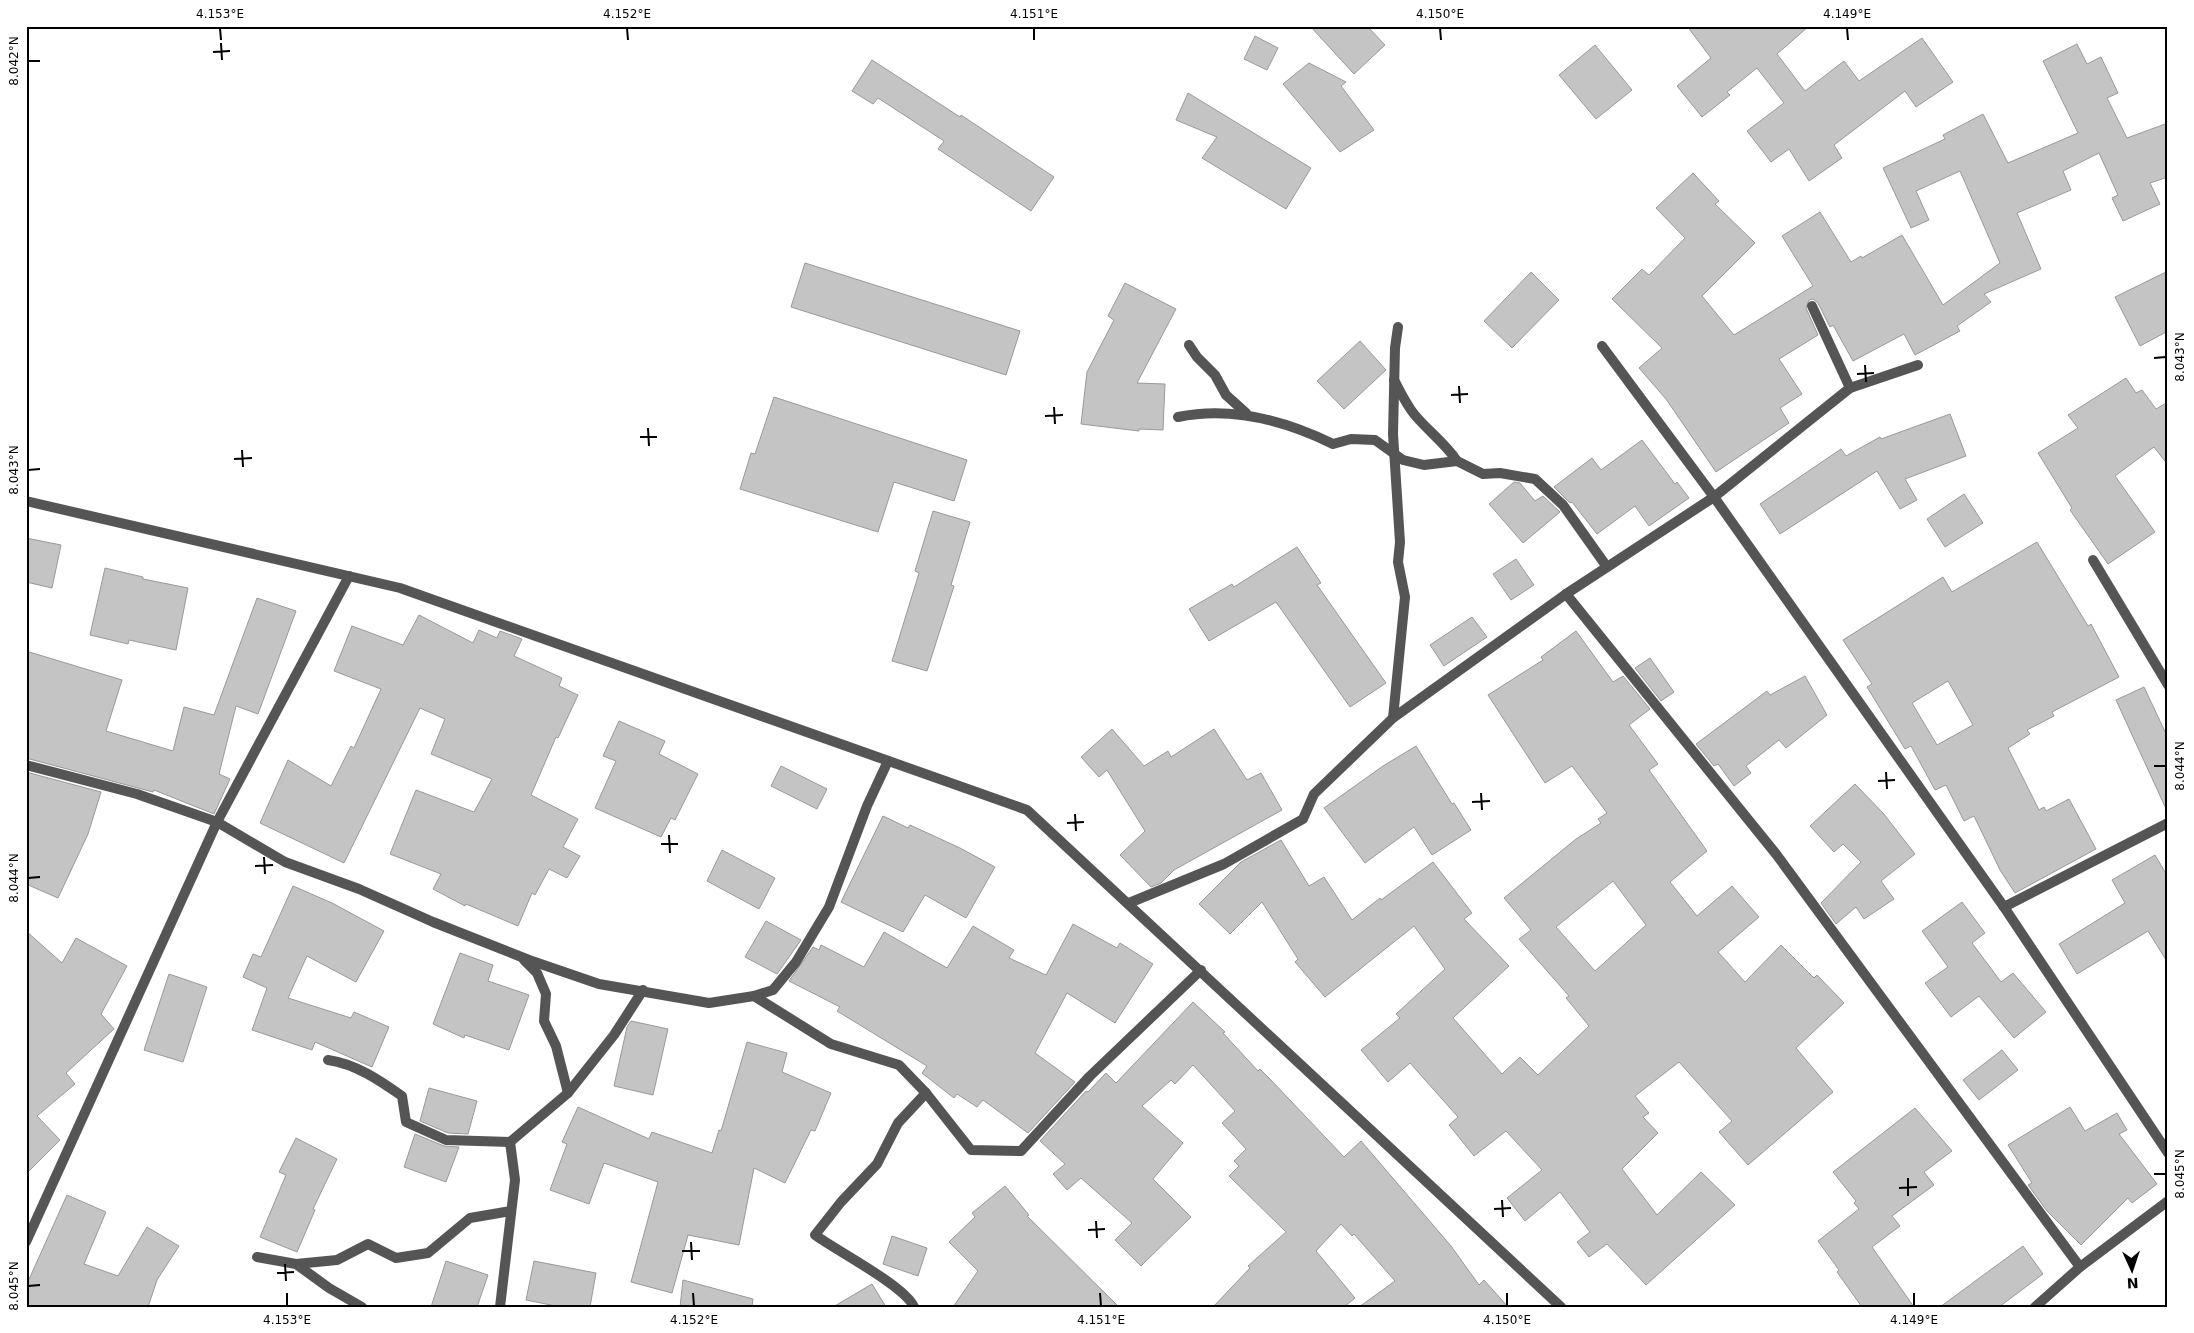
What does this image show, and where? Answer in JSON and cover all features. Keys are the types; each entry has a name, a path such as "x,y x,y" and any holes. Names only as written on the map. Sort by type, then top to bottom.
{"street":[{"path":"1812,306 1850,388"},
{"path":"1393,718 1405,597 1398,562 1400,542 1393,451 1394,380 1398,327"},
{"path":"1190,345 1197,357 1215,375 1226,395 1246,414"},
{"path":"1602,346 1714,498 2004,907 2168,1153"},
{"path":"1129,903 1224,864 1303,819 1314,794 1393,718 1566,594 1714,498 1850,388 1918,365"},
{"path":"1394,380 1414,413 1430,431 1446,444 1458,461 1483,474 1500,473 1534,479 1563,505 1608,567"},
{"path":"1178,417 1196,413 1246,414 1305,431 1333,444 1351,439 1376,440 1403,460 1424,465 1458,461"},
{"path":"26,501 400,588 1027,810 1561,1307"},
{"path":"2093,560 2168,685"},
{"path":"26,1242 217,822 349,576"},
{"path":"1566,594 1776,854 2080,1267"},
{"path":"26,765 137,794 217,822 286,862 359,889 522,958 599,984 643,990 709,1003 754,996 773,990 796,962 829,907 867,806 888,761"},
{"path":"2004,907 2168,823"},
{"path":"522,958 537,973 546,994 544,1021 556,1046 568,1093"},
{"path":"754,996 831,1044 899,1065 926,1093 970,1150 1021,1151 1090,1076 1201,970"},
{"path":"328,1060 345,1063 402,1096 406,1122 446,1140 510,1142 568,1093 614,1035 643,990"},
{"path":"914,1307 882,1276 835,1250 815,1235 841,1202 877,1164 898,1124 926,1093"},
{"path":"500,1307 515,1180 510,1142"},
{"path":"2035,1307 2080,1267 2168,1201"},
{"path":"257,1257 296,1264 337,1260 368,1244 396,1258 428,1253 470,1218 511,1211"},
{"path":"296,1264 329,1288 362,1307"}],"building":[{"path":"1310,26 1367,26 1385,45 1354,74"},
{"path":"1687,26 1809,26 1777,54 1805,91 1844,61 1859,81 1922,38 1953,82 1916,107 1905,91 1834,145 1842,158 1809,181 1789,149 1771,162 1747,131 1784,103 1757,68 1727,92 1730,95 1702,117 1677,86 1711,58"},
{"path":"1255,36 1278,48 1267,70 1244,59"},
{"path":"2077,44 2087,64 2101,57 2118,93 2107,98 2127,138 2168,123 2168,177 2150,183 2160,204 2123,221 2112,198 2118,195 2099,153 2063,171 2071,190 2017,213 2041,269 1984,294 1991,302 1957,326 1960,331 1915,355 1904,334 1853,361 1833,325 1830,327 1818,303 1813,299 1809,300 1806,308 1818,335 1779,359 1802,394 1780,408 1789,423 1716,472 1666,399 1639,368 1662,348 1612,299 1642,269 1649,275 1685,238 1656,208 1693,173 1719,201 1715,204 1755,243 1702,296 1734,335 1813,286 1782,236 1820,212 1851,262 1861,256 1862,258 1902,235 1943,305 2000,263 1960,171 1916,191 1929,220 1911,228 1883,168 1945,139 1943,135 1983,114 2008,163 2078,133 2043,61"},
{"path":"1595,45 1632,90 1596,119 1559,75"},
{"path":"872,60 960,117 961,115 1054,177 1031,211 938,149 944,141 878,98 873,104 852,91"},
{"path":"1309,63 1346,82 1341,86 1374,130 1340,152 1283,84"},
{"path":"1188,93 1311,168 1286,209 1202,158 1217,137 1176,120"},
{"path":"805,263 1020,331 1006,375 791,307"},
{"path":"2168,271 2168,331 2140,346 2115,297"},
{"path":"1531,272 1559,300 1512,348 1484,321"},
{"path":"1125,283 1176,309 1137,383 1165,384 1163,430 1139,429 1139,431 1081,424 1087,372 1114,320 1108,316"},
{"path":"1360,341 1386,370 1344,409 1317,381"},
{"path":"2126,378 2136,393 2142,390 2156,409 2168,402 2168,465 2154,447 2115,476 2155,532 2108,564 2070,510 2072,508 2038,453 2078,428 2068,415"},
{"path":"774,397 967,460 954,501 894,482 878,532 740,489 751,453 755,454"},
{"path":"1950,414 1966,456 1905,479 1917,500 1900,509 1877,471 1780,534 1760,504 1841,449 1846,456 1880,437 1881,439"},
{"path":"1642,440 1675,484 1677,482 1689,498 1649,526 1635,506 1597,534 1572,502 1570,503 1554,487 1592,458 1601,470"},
{"path":"1514,482 1520,483 1535,501 1543,496 1560,512 1523,543 1489,504"},
{"path":"1964,494 1983,523 1945,547 1927,519"},
{"path":"933,511 970,522 951,585 954,586 927,671 892,661 919,573 915,571"},
{"path":"26,538 61,545 52,588 26,582"},
{"path":"2037,542 2088,626 2091,624 2119,677 2052,712 2054,716 2027,730 2030,734 2008,748 2039,810 2044,807 2046,811 2069,799 2096,849 2015,893 2000,870 1974,816 1964,821 1946,785 1935,790 1911,746 1905,749 1867,687 1872,684 1843,640 1943,577 1952,592","holes":["1948,681 1973,725 1937,745 1912,703"]},
{"path":"1297,547 1321,583 1317,585 1386,683 1350,707 1276,602 1209,641 1189,609 1232,584 1234,587"},
{"path":"1516,559 1534,585 1511,600 1493,574"},
{"path":"105,568 143,577 143,579 188,588 176,650 129,640 128,644 90,635"},
{"path":"257,598 296,611 258,714 236,706 219,774 230,779 214,814 154,790 153,792 26,758 26,651 122,680 106,731 173,751 184,707 214,715"},
{"path":"419,615 473,643 479,630 497,638 500,631 522,639 514,656 562,678 559,686 578,695 558,738 556,737 531,795 578,819 563,847 580,856 567,878 549,869 535,895 532,893 518,926 466,904 465,906 433,889 441,874 390,854 416,790 474,812 492,779 431,754 445,719 420,708 344,863 260,823 288,760 331,786 351,746 354,748 381,689 334,671 352,626 403,645"},
{"path":"1472,617 1487,637 1444,666 1430,645"},
{"path":"1576,631 1613,682 1623,676 1650,709 1629,725 1658,764 1649,770 1707,851 1670,882 1697,916 1732,886 1759,917 1718,952 1745,982 1781,945 1814,978 1817,975 1844,1003 1796,1048 1833,1092 1748,1165 1719,1132 1732,1121 1679,1062 1635,1096 1649,1113 1643,1117 1658,1133 1622,1169 1657,1215 1701,1172 1735,1205 1646,1285 1607,1244 1589,1257 1577,1242 1590,1232 1560,1192 1525,1221 1507,1198 1542,1170 1506,1131 1474,1156 1449,1125 1458,1117 1410,1063 1388,1082 1361,1050 1400,1018 1396,1014 1445,969 1414,926 1325,997 1295,962 1298,959 1262,902 1230,934 1199,904 1241,862 1281,840 1309,886 1324,877 1352,920 1380,898 1381,900 1433,862 1472,913 1464,919 1509,966 1453,1018 1502,1074 1520,1057 1538,1075 1589,1026 1566,998 1569,996 1519,939 1531,930 1504,898 1576,839 1601,823 1598,819 1607,813 1572,766 1545,783 1488,695 1543,660 1541,657","holes":["1613,881 1646,925 1595,971 1556,927"]},
{"path":"1650,658 1674,692 1661,701 1635,668"},
{"path":"1805,676 1827,715 1786,748 1779,740 1746,766 1751,773 1734,786 1718,764 1714,766 1696,744 1767,691 1770,695"},
{"path":"2144,687 2168,738 2168,813 2116,700"},
{"path":"619,721 665,741 659,754 698,774 675,820 671,818 661,837 595,808 616,761 603,756"},
{"path":"1112,729 1144,766 1168,751 1171,757 1214,729 1247,780 1261,773 1282,810 1174,870 1161,883 1151,887 1120,855 1145,831 1107,770 1099,777 1081,757"},
{"path":"1416,746 1452,804 1454,803 1471,830 1432,855 1414,827 1365,863 1324,808 1383,766"},
{"path":"781,766 827,789 817,809 771,786"},
{"path":"26,772 101,792 88,834 58,898 26,884"},
{"path":"1855,784 1883,813 1915,854 1881,881 1894,899 1864,919 1856,907 1836,924 1821,903 1861,862 1843,844 1834,852 1810,826"},
{"path":"883,816 908,828 910,825 960,848 995,867 966,918 925,895 903,932 841,902"},
{"path":"722,850 775,878 759,909 707,881"},
{"path":"2155,855 2168,877 2168,963 2148,931 2077,974 2059,944 2125,903 2112,880"},
{"path":"293,886 332,903 384,931 356,982 307,956 288,998 351,1018 354,1012 389,1027 372,1067 315,1042 312,1050 252,1030 267,988 243,977 253,954 261,957"},
{"path":"1962,902 1985,933 1972,943 2001,982 2013,973 2046,1012 2014,1038 1979,996 1951,1017 1925,983 1948,967 1922,931"},
{"path":"766,921 801,940 777,974 745,957"},
{"path":"1073,924 1117,948 1120,943 1153,964 1115,1023 1067,993 1035,1053 1075,1082 1028,1133 983,1100 977,1107 957,1094 954,1098 922,1073 927,1066 837,1011 840,1007 789,981 813,947 819,950 821,945 864,967 884,932 947,968 973,926 1014,950 1009,958 1046,975"},
{"path":"26,931 62,963 76,938 127,966 101,1014 114,1029 66,1073 75,1084 37,1116 60,1140 26,1174"},
{"path":"460,953 493,965 488,981 529,995 509,1050 465,1035 464,1038 433,1024"},
{"path":"169,974 207,987 183,1062 144,1050"},
{"path":"1193,1002 1225,1032 1223,1033 1258,1071 1260,1069 1270,1079 1344,1157 1361,1141 1451,1246 1479,1285 1484,1280 1508,1307 1359,1307 1395,1281 1354,1234 1352,1236 1341,1224 1316,1251 1355,1298 1344,1307 1213,1307 1250,1268 1248,1266 1286,1232 1229,1176 1239,1166 1234,1161 1246,1149 1222,1123 1235,1111 1193,1065 1175,1084 1171,1080 1142,1106 1183,1143 1153,1179 1191,1217 1141,1266 1115,1240 1132,1223 1081,1178 1067,1190 1053,1174 1065,1164 1040,1141 1086,1091 1088,1092 1106,1073 1116,1083"},
{"path":"631,1021 668,1029 653,1095 614,1086 627,1027"},
{"path":"747,1042 787,1053 782,1072 831,1093 815,1131 811,1130 785,1183 754,1168 739,1245 688,1235 672,1293 631,1282 658,1182 604,1163 589,1204 550,1190 567,1144 562,1142 578,1107 649,1139 652,1132 712,1153 719,1130 721,1131"},
{"path":"2002,1050 2018,1070 1979,1100 1963,1080"},
{"path":"429,1088 477,1101 468,1134 448,1133 420,1121"},
{"path":"2070,1107 2085,1131 2117,1113 2127,1130 2119,1134 2157,1184 2132,1203 2128,1198 2081,1245 2047,1211 2028,1185 2032,1183 2008,1145"},
{"path":"1915,1108 1952,1151 1924,1172 1934,1185 1892,1216 1900,1226 1872,1247 1914,1307 1862,1307 1818,1241 1859,1209 1854,1203 1856,1201 1833,1172"},
{"path":"415,1134 444,1146 459,1147 446,1182 404,1167"},
{"path":"296,1138 337,1159 313,1209 315,1210 297,1252 260,1237 286,1175 279,1172"},
{"path":"1005,1186 1029,1215 1027,1216 1119,1307 953,1307 978,1271 949,1242 975,1217 972,1213"},
{"path":"67,1195 106,1212 84,1264 118,1276 147,1227 179,1246 157,1280 148,1307 26,1307 26,1286"},
{"path":"892,1236 927,1248 918,1276 883,1264"},
{"path":"2023,1246 2043,1274 1999,1307 1940,1307"},
{"path":"446,1261 488,1275 477,1307 431,1307"},
{"path":"534,1261 596,1273 590,1307 561,1307 526,1300"},
{"path":"683,1280 753,1299 752,1307 680,1307"},
{"path":"872,1284 886,1307 833,1307"}]}
